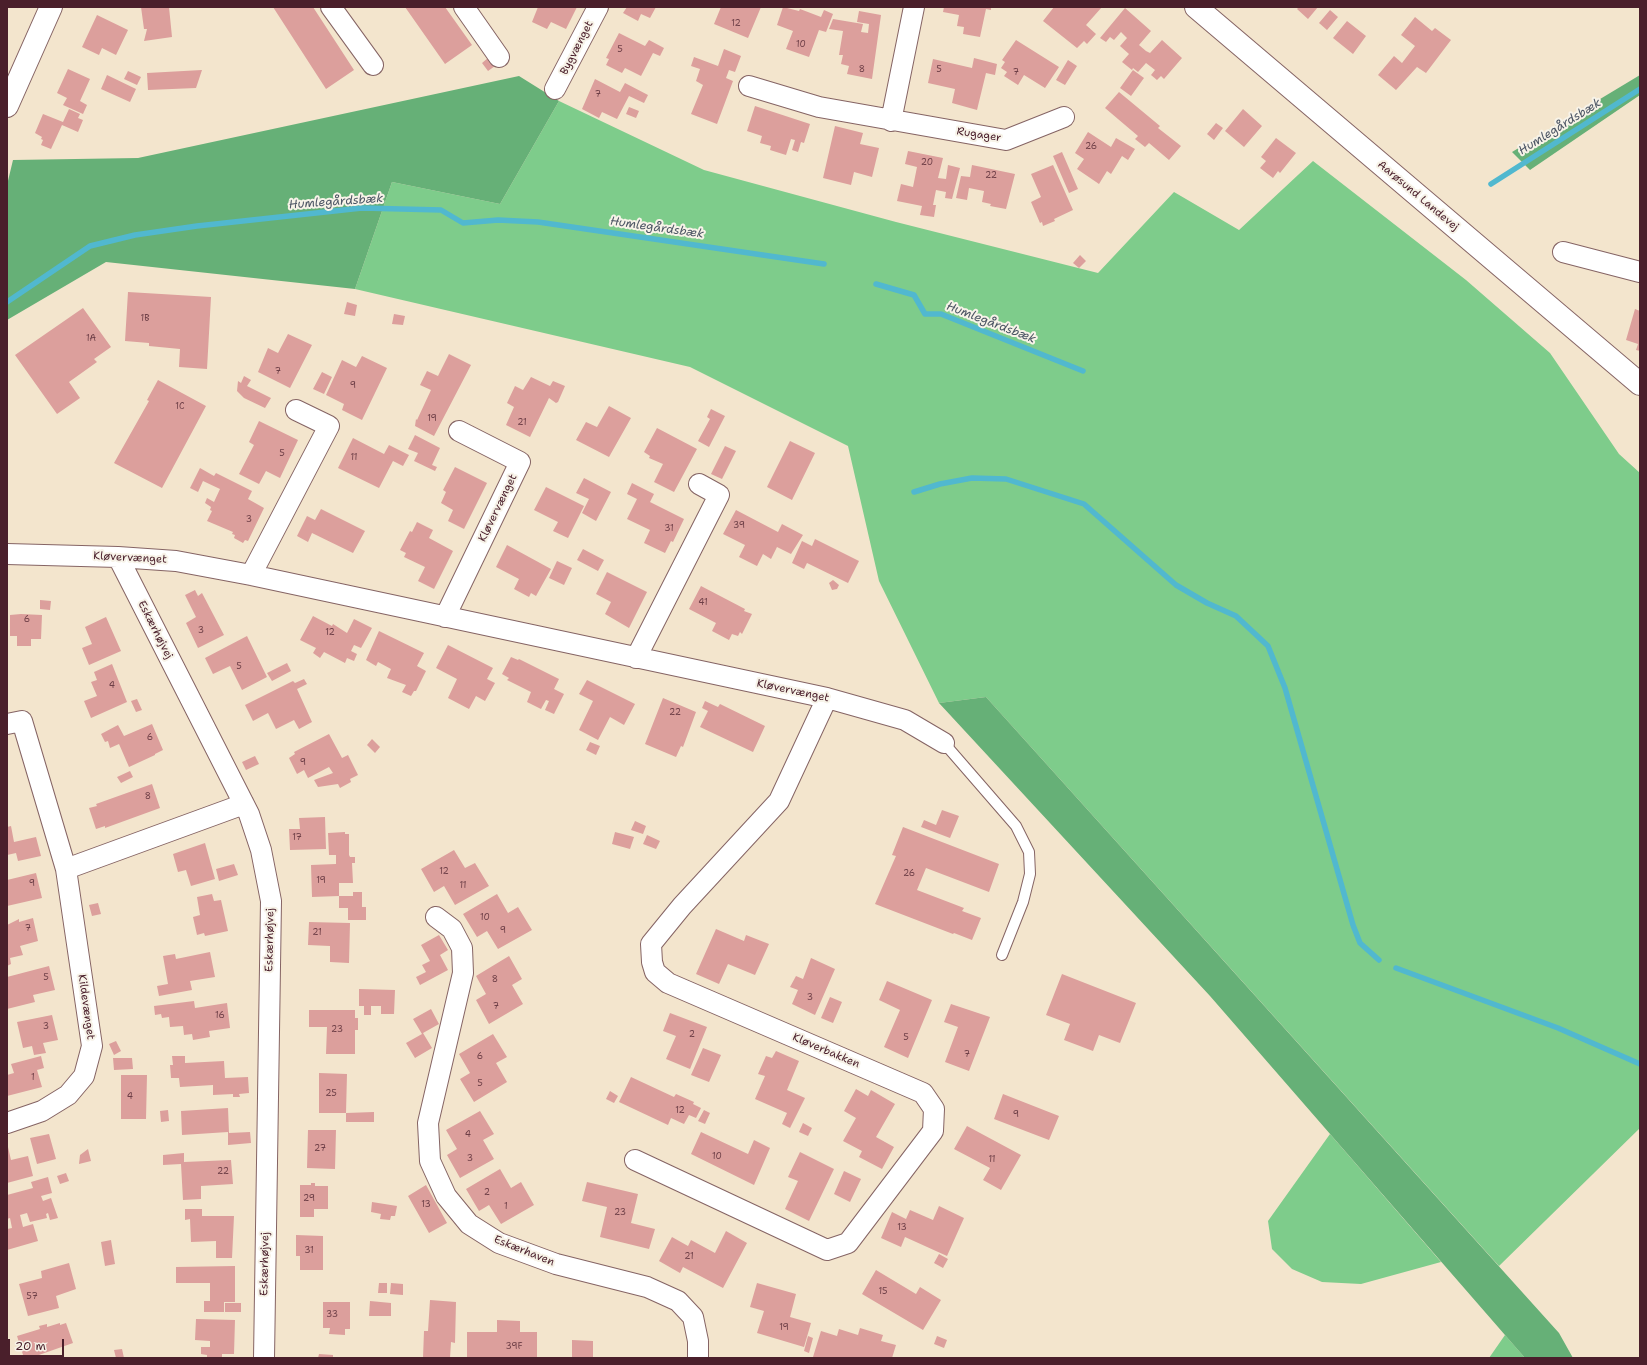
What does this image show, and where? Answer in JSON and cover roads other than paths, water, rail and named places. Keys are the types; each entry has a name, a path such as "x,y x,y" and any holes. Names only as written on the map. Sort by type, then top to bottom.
{"street":[{"path":"7,106 51,7"},
{"path":"332,7 373,65"},
{"path":"464,7 499,57"},
{"name":"Bygvænget","path":"556,89 598,7"},
{"path":"891,121 914,7"},
{"name":"Aarøsund Landevej","path":"1196,7 1640,384"},
{"name":"Rugager","path":"749,86 819,107 891,121 1006,140 1064,117"},
{"path":"1563,252 1640,272"},
{"path":"251,575 329,426 296,410"},
{"name":"Kløvervænget","path":"445,617 520,462 459,431"},
{"path":"636,658 719,495 699,484"},
{"name":"Kløvervænget","path":"7,554 118,557 176,561 251,575 827,698 905,720 944,743"},
{"name":"Eskærhøjvej","path":"118,557 244,804 261,850 271,901 264,1358"},
{"name":"Kløverbakken","path":"635,1160 827,1250 848,1243 933,1131 934,1109 923,1093 668,983 655,972 652,962 651,944 682,906 779,801 827,698"},
{"name":"Kildevænget","path":"7,724 22,721 66,869 92,1046 84,1076 68,1095 42,1111 7,1123"},
{"path":"66,869 244,804"},
{"name":"Eskærhaven","path":"436,917 452,929 462,948 463,973 428,1123 430,1160 446,1196 469,1224 499,1243 556,1264 647,1287 678,1301 693,1317 698,1341 698,1358"}],"lane":[{"path":"944,743 1016,826 1029,852 1030,874 1023,902 1002,955"}],"waterway":[{"name":"Humlegårdsbæk","path":"1491,184 1640,89"},
{"name":"Humlegårdsbæk","path":"7,302 90,246 135,235 197,226 362,208 441,210 463,223 498,220 538,222 824,264"},
{"name":"Humlegårdsbæk","path":"876,284 914,295 925,314 941,314 1083,371"},
{"path":"914,492 940,484 972,478 1006,479 1084,504 1176,585 1207,603 1236,616 1268,646 1285,688 1353,925 1360,943 1379,960"},
{"path":"1396,968 1558,1028 1640,1064"}]}
